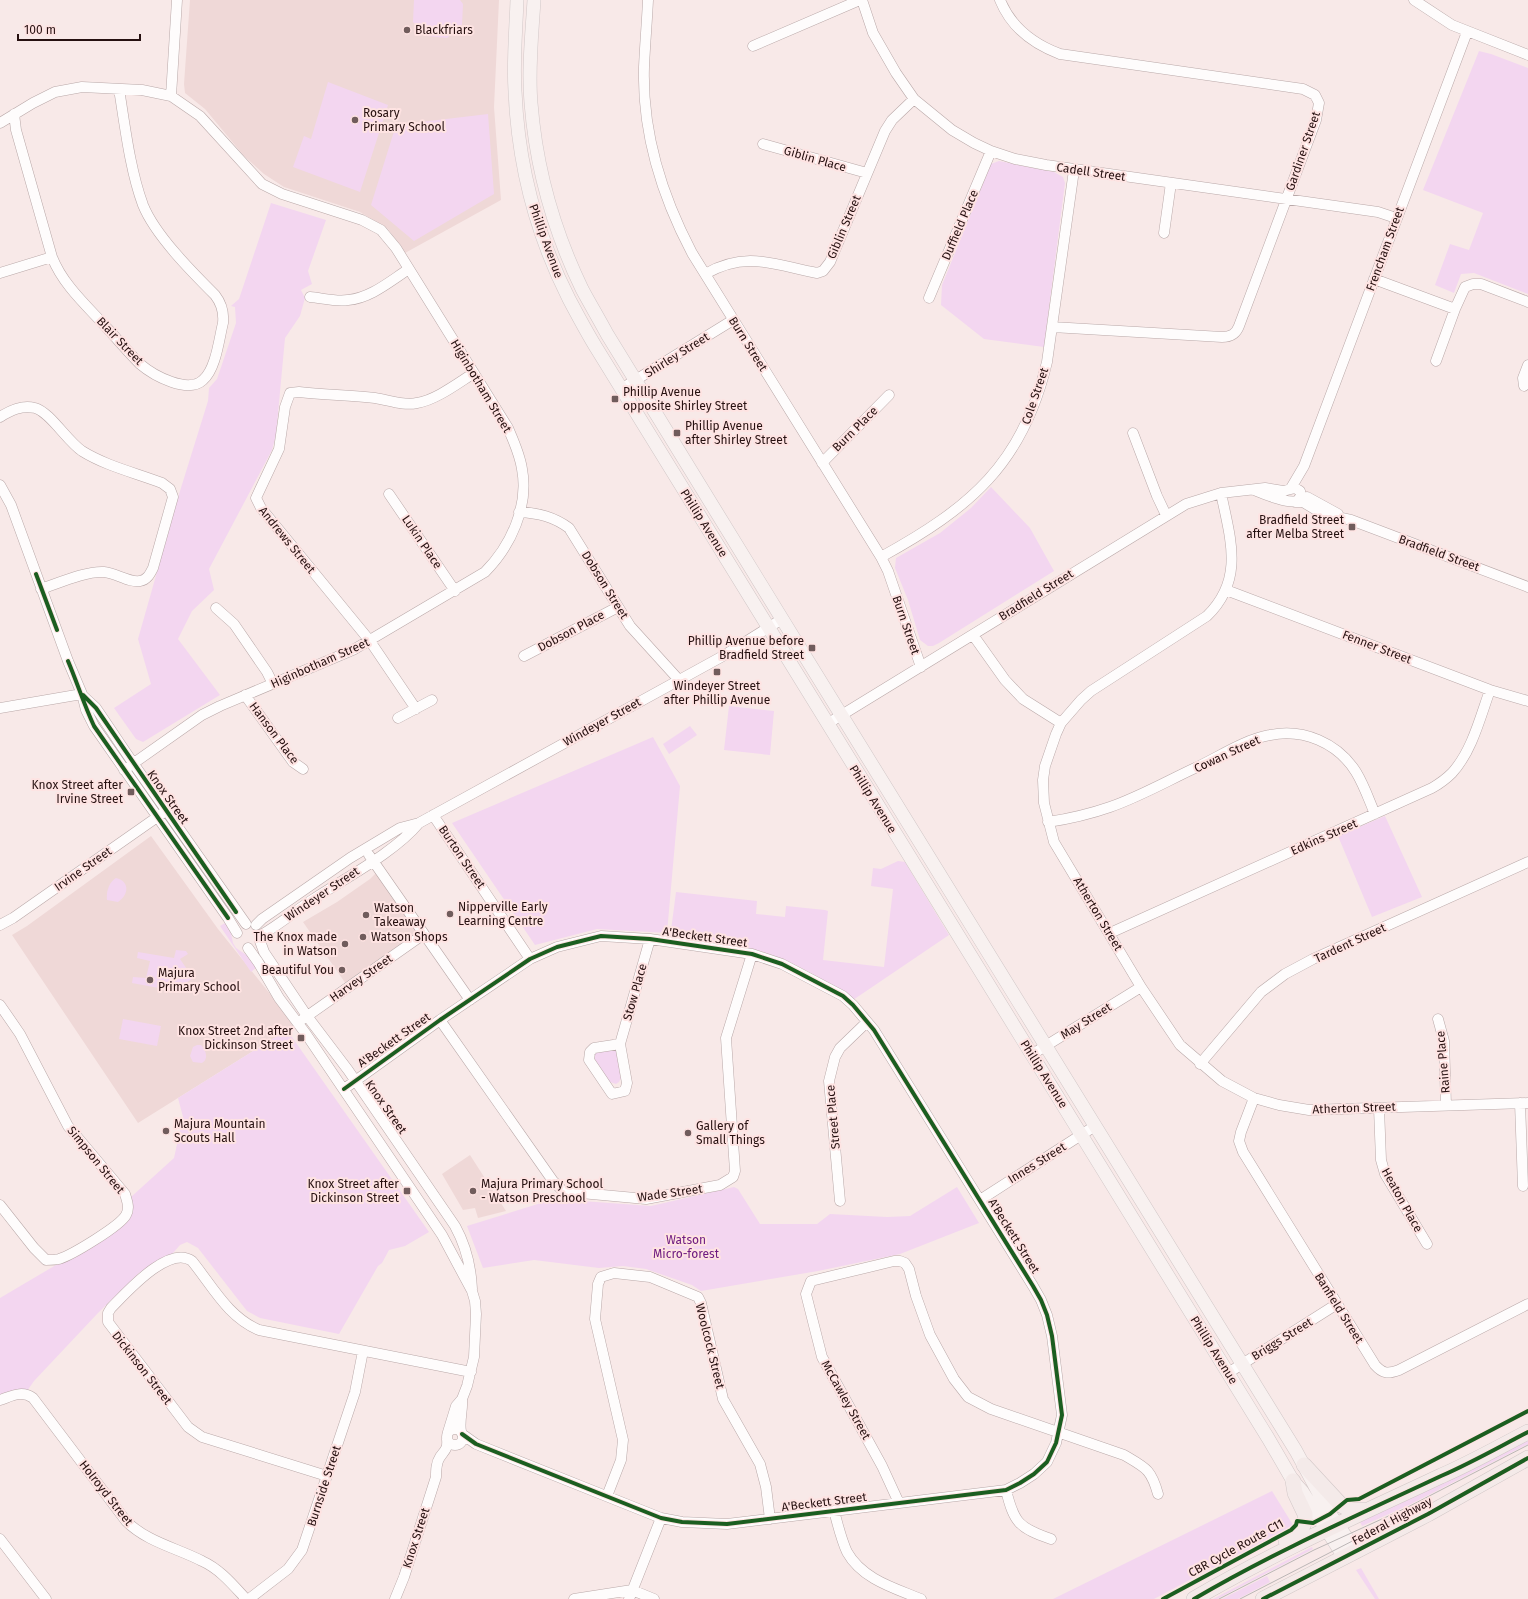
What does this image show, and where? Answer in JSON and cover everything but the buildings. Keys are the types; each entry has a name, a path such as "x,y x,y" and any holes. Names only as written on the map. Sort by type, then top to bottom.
{"highway":[{"name":"Federal Highway","path":"1194,1599 1230,1578 1332,1526 1443,1475 1528,1432"},
{"name":"Federal Highway","path":"1264,1599 1428,1514 1528,1458"},
{"path":"1304,1465 1341,1505 1349,1510 1366,1510"},
{"path":"1230,1578 1234,1571 1242,1563 1294,1537 1302,1530 1305,1522 1305,1514 1295,1493 1293,1481"}],"main road":[{"name":"Phillip Avenue","path":"517,0 514,73 516,121 522,160 532,204 542,237 568,298 597,349 1293,1481 1332,1526 1350,1554"},
{"name":"Phillip Avenue","path":"534,0 531,45 531,103 538,158 544,188 557,229 582,289 607,334 1304,1465 1330,1514 1332,1526"}],"street":[{"path":"171,96 177,0"},
{"name":"Burn Street","path":"648,0 644,68 646,109 657,168 680,231 733,320 881,557 888,571 921,667"},
{"path":"753,46 861,0"},
{"name":"Cadell Street","path":"861,0 877,40 896,73 914,99 952,130 991,151 1030,162 1074,170 1378,212 1396,218"},
{"name":"Gardiner Street","path":"1000,0 1004,10 1020,31 1040,46 1060,54 1303,89 1315,95 1319,103 1316,120 1287,199 1240,326 1234,334 1222,337 1052,327"},
{"path":"1414,0 1439,17 1466,32 1528,55"},
{"name":"Frencham Street","path":"1292,502 1286,497 1295,490 1466,32"},
{"name":"Higinbotham Street","path":"0,123 33,103 55,92 82,87 142,90 171,96 200,116 262,184 282,194 362,220 381,230 396,248 508,428 517,449 522,470 522,501 514,530 496,561 486,572 353,650 245,695 202,716 124,770"},
{"name":"Blair Street","path":"14,114 16,130 57,270 68,286 141,365 163,378 185,386 192,386 208,375 212,367 224,317 220,302 163,238 143,206 135,177 119,89"},
{"name":"Giblin Street","path":"705,274 726,263 750,260 762,261 818,273 823,271 830,262 888,125 914,99"},
{"name":"Giblin Place","path":"763,144 867,173"},
{"name":"Duffield Place","path":"929,298 991,151"},
{"name":"Cole Street","path":"881,557 901,546 956,510 983,487 1004,461 1023,431 1041,388 1047,362 1074,170"},
{"path":"1164,233 1171,183"},
{"path":"0,273 52,257"},
{"path":"310,297 346,301 359,298 372,293 409,269"},
{"path":"1374,279 1456,309"},
{"path":"1436,361 1465,287 1473,284 1481,284 1528,302"},
{"name":"Shirley Street","path":"622,389 733,320"},
{"path":"1524,386 1523,378 1528,365"},
{"name":"Andrews Street","path":"416,709 370,641 258,504 256,498 279,449 287,399 290,394 298,392 376,398 395,402 417,403 443,392 474,373"},
{"name":"Burn Place","path":"822,463 889,395"},
{"path":"0,417 9,411 22,407 35,408 45,415 72,443 83,451 93,457 162,483 170,489 172,493 173,501 153,568 147,578 140,581 135,581 114,574 98,572 76,577 41,589"},
{"path":"1133,433 1157,496 1166,515"},
{"name":"Knox Street","path":"0,485 11,505 41,589 82,694 86,710 94,726 124,770 162,814 251,925"},
{"name":"Bradfield Street","path":"827,724 1166,515 1194,500 1221,493 1265,488 1295,490 1351,520 1528,587"},
{"name":"Bradfield Street","path":"1254,490 1268,496 1292,502 1303,502 1323,514 1351,520"},
{"name":"Atherton Street","path":"1221,493 1231,547 1232,563 1231,577 1226,590 1208,616 1091,690 1061,723 1049,752 1043,780 1044,803 1054,842 1110,933 1141,987 1180,1045 1200,1064 1222,1081 1254,1098 1279,1105 1309,1110 1524,1103"},
{"name":"Lukin Place","path":"389,494 455,591"},
{"name":"Dobson Street","path":"520,512 544,515 559,521 569,528 630,626 679,680"},
{"name":"Fenner Street","path":"1226,590 1490,690 1528,701"},
{"name":"Dobson Place","path":"524,656 618,607"},
{"path":"216,608 234,624 267,672 273,684"},
{"name":"Windeyer Street","path":"251,925 365,849 400,828 419,823 723,656 782,619"},
{"path":"973,635 1005,680 1023,699 1061,723"},
{"name":"Edkins Street","path":"1110,933 1432,788 1452,773 1462,760 1471,742 1490,690"},
{"path":"0,708 82,694"},
{"name":"Knox Street","path":"82,694 96,708 133,763 162,814 237,933"},
{"name":"Hanson Place","path":"245,695 293,762 303,769"},
{"path":"398,718 432,700"},
{"name":"Cowan Street","path":"1048,822 1110,807 1198,767 1236,747 1269,735 1284,733 1313,738 1326,743 1346,759 1356,772 1375,814"},
{"name":"Irvine Street","path":"0,925 13,918 162,814"},
{"name":"Burton Street","path":"433,815 530,959"},
{"name":"Windeyer Street","path":"260,938 302,906 373,861 409,834 419,823"},
{"path":"365,849 470,1000"},
{"name":"Tardent Street","path":"1200,1064 1261,992 1285,974 1313,959 1528,862"},
{"path":"251,925 260,930 260,938 255,946 248,948 242,946 238,942 237,933 241,926 251,925"},
{"name":"Harvey Street","path":"298,1022 424,934"},
{"name":"A'Beckett Street","path":"344,1089 440,1020 530,959 557,947 601,936 650,939 752,954 782,964 843,996 853,1005 874,1030 980,1200 1041,1300 1052,1336 1062,1415 1056,1443 1047,1462 1034,1474 1006,1490 727,1524 682,1522 661,1518 456,1437"},
{"name":"Knox Street","path":"260,938 264,952 307,1016 355,1080 455,1226 467,1253 471,1271 472,1291"},
{"name":"Stow Place","path":"620,1044 594,1048 590,1052 589,1060 612,1094 625,1091 627,1083 620,1044 650,939"},
{"name":"Knox Street","path":"248,948 279,998 298,1022 442,1235 472,1291 475,1301 476,1314 474,1351 471,1372 462,1399 463,1408 460,1423 456,1437 443,1468 436,1477 404,1577 395,1599"},
{"name":"Wade Street","path":"440,1020 553,1181 562,1190 646,1199 708,1188 720,1185 727,1181 733,1177 735,1171 726,1038 752,954"},
{"name":"May Street","path":"1032,1055 1141,987"},
{"name":"Simpson Street","path":"0,1005 20,1034 68,1126 125,1194 128,1210 126,1216 121,1221 94,1240 58,1260 46,1260 34,1248 0,1205"},
{"name":"Raine Place","path":"1438,1019 1444,1041 1446,1105"},
{"name":"Street Place","path":"840,1201 829,1081 834,1057 840,1048 867,1022"},
{"name":"Banfield Street","path":"1254,1098 1239,1141 1243,1152 1380,1371 1390,1374 1528,1304"},
{"path":"1523,1186 1524,1103"},
{"name":"Heaton Place","path":"1379,1108 1381,1160 1385,1174 1427,1244"},
{"name":"Innes Street","path":"980,1200 1095,1126"},
{"name":"Dickinson Street","path":"327,1476 202,1437 188,1427 108,1322 108,1313 138,1279 176,1257 182,1256 192,1261 223,1302 238,1319 246,1325 259,1330 471,1372"},
{"name":"McCawley Street","path":"899,1503 882,1466 822,1357 806,1294 811,1281 894,1260 905,1263 909,1270 916,1296 930,1335 961,1389 968,1397 991,1409 1124,1455 1142,1466 1153,1477 1158,1494"},
{"name":"Woolcock Street","path":"607,1496 621,1460 623,1440 595,1319 598,1284 601,1277 606,1274 614,1273 638,1275 650,1277 698,1298 701,1303 723,1399 756,1456 763,1472 770,1519"},
{"name":"Briggs Street","path":"1228,1373 1337,1304"},
{"name":"Burnside Street","path":"247,1599 288,1569 296,1560 307,1537 355,1392 362,1351"},
{"name":"Holroyd Street","path":"0,1400 22,1394 28,1394 33,1398 126,1521 134,1529 148,1538 202,1560 212,1566 247,1599"},
{"path":"1006,1490 1011,1511 1020,1524 1032,1532 1051,1540"},
{"path":"834,1511 847,1551 859,1568 871,1577 921,1599"},
{"path":"630,1595 661,1518"},
{"path":"0,1539 46,1599"},
{"path":"574,1599 630,1595 654,1599"}],"shaded area":[{"name":"Rosary Primary School","path":"190,0 499,0 494,107 501,200 405,253 388,229 360,212 284,187 264,174 244,156 205,109 185,93 184,84"},
{"name":"Majura Primary School","path":"151,836 218,929 295,1025 138,1123 12,935 27,926"},
{"name":"Watson Shops","path":"377,872 419,934 346,984 303,922 337,902 370,879"},
{"name":"Majura Primary School - Watson Preschool","path":"470,1155 506,1211 478,1218 475,1208 463,1210 442,1174"}],"green space":[{"path":"414,0 460,0 463,4 462,25 447,38 427,36 413,22"},
{"path":"1479,51 1528,68 1528,294 1474,273 1461,274 1454,293 1435,285 1450,244 1469,250 1483,213 1423,190"},
{"path":"328,82 388,105 360,192 293,167 304,136 311,139"},
{"path":"488,114 494,194 414,241 371,205 396,125"},
{"path":"999,161 1054,172 1063,177 1065,183 1044,347 984,339 941,305 942,285 991,164"},
{"path":"271,203 326,220 308,271 312,284 301,290 305,298 300,316 285,338 276,435 272,450 209,569 214,590 192,611 178,639 220,695 143,742 136,739 114,708 151,684 138,639 180,491 208,401 209,388 217,379 236,323 235,307 231,306 239,299"},
{"path":"991,487 1030,528 1054,571 939,643 933,646 928,646 920,640 908,600 895,568 896,558 940,533 971,508"},
{"path":"729,706 774,711 770,755 724,750"},
{"path":"690,726 697,735 669,754 663,744"},
{"path":"653,737 680,786 667,933 597,929 535,945 452,823"},
{"path":"1385,816 1422,897 1372,917 1338,836"},
{"path":"898,861 905,862 949,935 853,1000 804,969 763,952 730,944 670,938 676,892 757,901 756,914 785,917 786,906 825,910 828,911 823,960 884,967 893,889 871,886 873,868 881,869"},
{"path":"116,878 124,882 126,885 126,892 122,899 118,902 107,900 108,888"},
{"path":"225,923 231,933 233,943 236,948 248,956 258,966 251,972 220,926"},
{"path":"176,950 186,951 188,954 180,959 193,978 175,991 132,983 133,977 146,978 150,961 137,958 138,952 174,958"},
{"path":"123,1019 161,1026 157,1046 119,1039"},
{"path":"287,1030 429,1232 405,1246 389,1250 382,1263 378,1266 339,1334 260,1318 247,1311 198,1248 187,1242 180,1245 173,1253 139,1273 98,1313 34,1381 27,1391 19,1389 0,1396 0,1298 61,1262 132,1213 133,1207 131,1197 174,1158 183,1117 178,1098"},
{"path":"201,1045 205,1052 206,1059 202,1063 193,1062 190,1056 193,1047"},
{"path":"616,1050 621,1078 616,1084 610,1082 594,1061 594,1054 596,1051"},
{"name":"Watson Micro-forest","path":"734,1187 738,1189 760,1224 817,1224 830,1214 887,1217 910,1216 957,1187 979,1223 900,1254 818,1271 701,1291 692,1285 646,1269 623,1266 599,1268 534,1260 483,1268 467,1226 554,1199 651,1206"},
{"path":"1528,1438 1528,1444 1409,1505 1362,1526 1360,1522"},
{"path":"1272,1491 1293,1525 1154,1599 1053,1599"},
{"path":"1312,1547 1313,1549 1217,1599 1213,1599"},
{"path":"1361,1568 1379,1599 1375,1599 1356,1570"},
{"path":"1267,1576 1270,1582 1238,1599 1222,1599"}],"tram line":[{"path":"1219,1599 1314,1550 1406,1508 1528,1445"},
{"path":"1240,1599 1395,1519"}],"cycle path":[{"path":"36,574 57,630"},
{"path":"68,661 94,726 228,918"},
{"path":"83,695 96,708 236,912"},
{"path":"344,1089 440,1020 530,959 557,947 601,936 650,939 752,954 782,964 843,996 853,1005 874,1030 1033,1286 1047,1315 1052,1336 1062,1415 1056,1443 1047,1462 1034,1474 1006,1490 727,1524 682,1522 661,1518 476,1444 462,1434"},
{"name":"CBR Cycle Route C11","path":"1163,1599 1291,1530 1296,1525 1297,1521 1313,1523 1330,1514 1347,1500 1359,1499 1528,1411"},
{"path":"1194,1599 1255,1565 1463,1466 1528,1432"},
{"path":"1263,1599 1428,1514 1528,1458"}],"place":[{"name":"Blackfriars","path":"407,30"},
{"name":"Rosary Primary School","path":"355,120"},
{"name":"Phillip Avenue opposite Shirley Street","path":"615,399"},
{"name":"Phillip Avenue after Shirley Street","path":"677,433"},
{"name":"Bradfield Street after Melba Street","path":"1352,527"},
{"name":"Phillip Avenue before Bradfield Street","path":"812,648"},
{"name":"Windeyer Street after Phillip Avenue","path":"717,672"},
{"name":"Knox Street after Irvine Street","path":"131,792"},
{"name":"Nipperville Early Learning Centre","path":"450,914"},
{"name":"Watson Takeaway","path":"366,915"},
{"name":"Watson Shops","path":"363,937"},
{"name":"The Knox made in Watson","path":"345,944"},
{"name":"Beautiful You","path":"342,970"},
{"name":"Majura Primary School","path":"150,980"},
{"name":"Knox Street 2nd after Dickinson Street","path":"301,1038"},
{"name":"Majura Mountain Scouts Hall","path":"166,1131"},
{"name":"Gallery of Small Things","path":"688,1133"},
{"name":"Knox Street after Dickinson Street","path":"407,1191"},
{"name":"Majura Primary School - Watson Preschool","path":"473,1191"}]}
